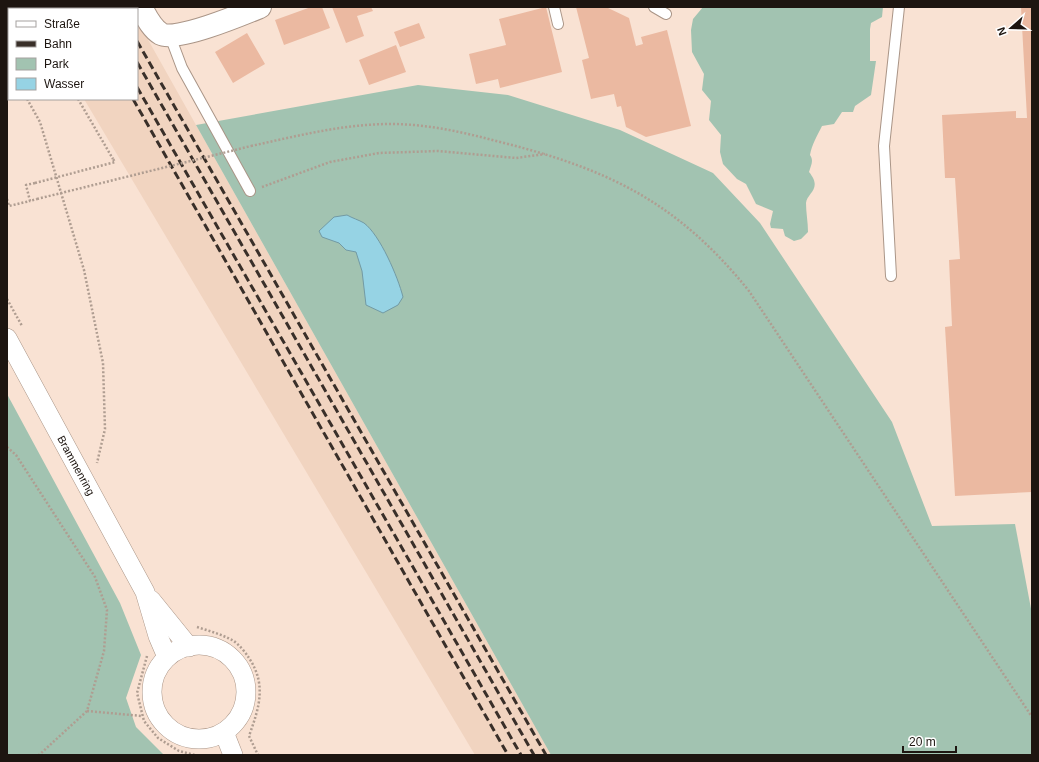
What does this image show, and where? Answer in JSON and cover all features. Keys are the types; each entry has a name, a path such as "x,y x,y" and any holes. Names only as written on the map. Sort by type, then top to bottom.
{"main road":[{"path":"141,7 155,29 160,34 170,36 209,26 260,7"}],"street":[{"name":"Brammenring","path":"7,338 145,592 189,647"},
{"name":"Brammenring","path":"145,592 158,636 168,657"},
{"path":"207,646 224,653 236,664 244,679 246,694 244,707 237,720 224,732 208,738 191,738 175,732 164,723 155,708 152,692 155,676 162,662 181,649 189,647 207,646"},
{"path":"224,732 234,755"}],"lane":[{"path":"554,7 558,24"},
{"path":"654,7 666,14"},
{"path":"891,276 884,146 899,7"},
{"path":"170,36 182,68 250,191"}],"path":[{"path":"28,100 40,122 84,270 103,363 105,429 97,463"},
{"path":"30,201 26,185 115,162 79,100"},
{"path":"7,199 9,206 251,146 334,128 391,124 442,128 547,154 599,173 642,195 692,229 733,271 749,291 1032,717"},
{"path":"250,191 330,162 379,153 438,151 516,158 547,154"},
{"path":"7,298 23,328"},
{"path":"7,447 16,455 95,577 106,610 104,651 87,711 39,755"},
{"path":"93,456 100,470"},
{"path":"191,625 220,634 234,641 247,654 257,670 260,691 258,712 249,736 258,755"},
{"path":"147,654 137,693 144,721 158,738 179,751 195,755"},
{"path":"87,711 142,716"}],"shaded area":[{"path":"29,7 130,8 30,8"},
{"path":"138,22 551,755 475,755 85,100 138,100"}],"green space":[{"path":"703,7 883,7 882,17 871,23 870,29 870,61 876,61 871,95 855,106 853,112 842,112 834,124 822,126 812,147 810,155 812,163 809,172 815,183 806,203 808,232 801,239 794,241 785,236 783,229 771,228 770,224 773,211 756,204 746,184 737,179 723,164 720,152 721,135 709,120 711,101 702,90 704,74 692,52 691,30 693,19"},
{"path":"418,85 508,95 620,130 713,173 760,223 892,422 932,526 1015,524 1032,614 1032,755 551,755 196,125"},
{"path":"7,394 120,603 141,655 126,698 136,727 163,754 167,755 7,755"}],"water":[{"path":"347,215 364,223 370,229 388,257 397,279 403,297 398,305 383,313 366,305 362,271 356,252 346,250 339,243 322,237 319,231 334,217"}],"building":[{"path":"311,7 322,7 330,28 284,45 275,20"},
{"path":"332,7 371,7 373,11 357,16 364,36 346,43"},
{"path":"546,7 562,72 500,88 498,79 476,84 469,54 506,45 499,19"},
{"path":"576,7 606,7 629,18 636,46 643,44 641,37 667,30 691,126 646,137 626,127 621,106 617,107 614,94 591,99 582,60 589,58"},
{"path":"1021,7 1032,7 1032,492 955,496 945,327 952,326 949,260 960,259 955,178 945,178 942,115 1016,111 1016,118 1027,118"},
{"path":"419,23 425,38 400,47 394,32"},
{"path":"247,33 265,64 233,83 215,52"},
{"path":"396,45 406,72 369,85 359,60"}],"railway":[{"path":"138,43 546,755"},
{"path":"138,64 534,755"},
{"path":"138,89 521,755"},
{"path":"134,100 508,755"}]}
